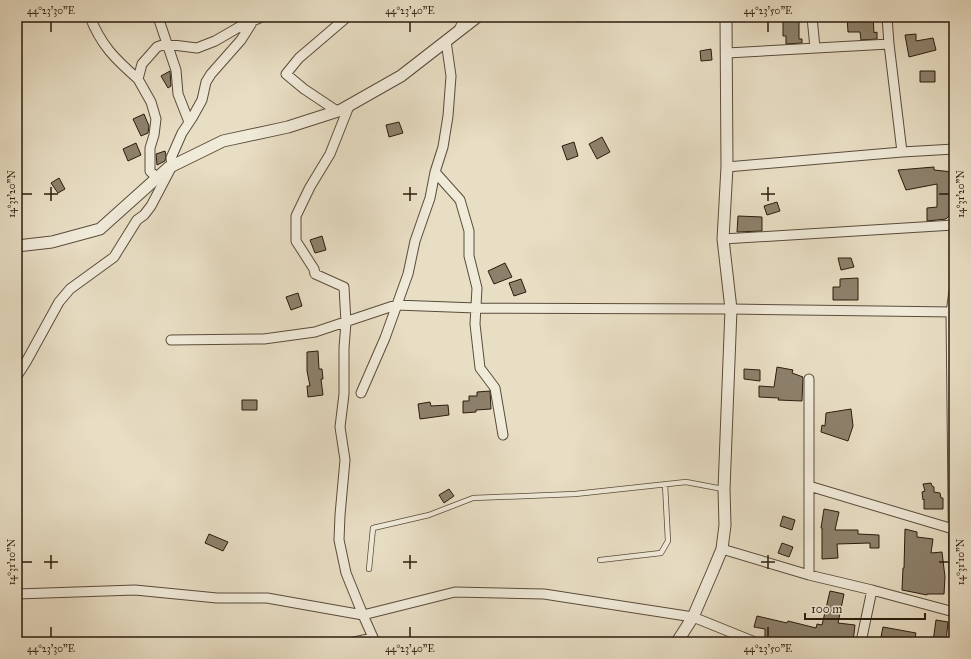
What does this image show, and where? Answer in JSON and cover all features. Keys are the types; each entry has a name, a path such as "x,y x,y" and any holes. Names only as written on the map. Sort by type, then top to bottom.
{"street":[{"path":"90,17 102,43 118,62 138,79 151,102 156,119 154,135 150,148 150,170 157,178"},
{"path":"158,17 176,70 178,94 189,122"},
{"path":"138,79 142,64 157,47 165,44 197,48 215,41 241,26 262,17"},
{"path":"337,111 304,89 286,74 299,58 347,17"},
{"path":"459,30 465,17"},
{"path":"17,246 52,242 100,229 172,166 223,141 288,127 349,106 400,76 477,17"},
{"path":"677,642 693,617 722,549 725,525 724,489 731,309 723,239 727,168 726,17"},
{"path":"812,17 815,48"},
{"path":"887,17 902,152"},
{"path":"17,376 59,302 70,289 114,257 137,220 144,215 150,206 172,166 171,158 182,133 202,100 206,82 211,74 241,40 253,21"},
{"path":"361,393 385,338 408,274 415,241 430,198 435,172 443,147 448,116 451,76 446,41"},
{"path":"727,53 889,44"},
{"path":"349,106 330,154 310,187 296,216 296,241 314,269 315,274 344,287 346,322 344,348 344,394 340,427 345,460 339,540 346,573 374,640 354,642"},
{"path":"727,168 902,152 954,149"},
{"path":"435,172 460,200 469,232 469,256 477,288 475,324 480,368 495,388 503,435"},
{"path":"723,239 954,225"},
{"path":"954,291 954,590"},
{"path":"170,340 264,339 315,332 396,305 476,308 731,309 953,313"},
{"path":"808,575 809,379"},
{"path":"809,486 953,529"},
{"path":"722,549 808,575 954,612"},
{"path":"17,594 134,590 217,598 267,598 363,615 455,592 544,594 693,617 755,642"},
{"path":"861,642 872,590"}],"lane":[{"path":"369,569 373,528 429,515 473,498 575,494 686,482 724,489"},
{"path":"600,560 661,553 668,541 665,484"}],"building":[{"path":"783,17 799,17 799,39 802,39 802,43 786,44 786,36 783,36"},
{"path":"847,17 873,17 874,33 877,32 877,39 861,40 860,32 848,32"},
{"path":"916,34 916,41 933,38 936,50 909,57 905,35"},
{"path":"711,49 712,60 701,61 700,51"},
{"path":"170,71 171,86 168,88 161,76"},
{"path":"920,71 935,71 935,82 920,82"},
{"path":"144,114 149,126 148,133 141,136 133,119"},
{"path":"399,122 403,133 389,137 386,125"},
{"path":"602,137 610,152 597,159 589,144"},
{"path":"574,142 578,156 567,160 562,146"},
{"path":"136,143 141,155 128,161 123,149"},
{"path":"165,151 165,161 157,165 156,154"},
{"path":"934,167 934,170 953,172 951,214 946,219 927,221 927,208 937,207 937,184 906,190 898,170"},
{"path":"59,178 65,189 58,193 51,183"},
{"path":"777,202 780,211 767,215 764,206"},
{"path":"738,216 762,217 762,231 737,232"},
{"path":"322,236 326,250 315,253 310,240"},
{"path":"838,258 851,258 854,267 841,270"},
{"path":"505,263 512,277 494,284 488,271"},
{"path":"858,278 858,300 833,300 833,287 840,287 840,279"},
{"path":"521,279 526,292 514,296 509,283"},
{"path":"298,293 302,306 291,310 286,297"},
{"path":"318,351 319,369 322,369 323,379 321,379 323,395 308,397 307,386 310,386 307,371 307,352"},
{"path":"777,367 793,370 792,373 803,377 802,401 778,400 779,398 759,397 759,386 774,387"},
{"path":"744,369 760,370 760,381 744,379"},
{"path":"490,391 491,409 463,413 463,401 469,401 469,396 477,396 477,392"},
{"path":"242,400 257,400 257,410 242,410"},
{"path":"430,402 431,406 448,405 449,415 420,419 418,404"},
{"path":"851,409 853,426 848,441 821,432 822,425 825,426 826,413"},
{"path":"931,483 934,487 934,492 940,493 941,498 943,498 943,509 924,509 922,492 925,491 923,484"},
{"path":"449,489 454,496 444,503 439,495"},
{"path":"824,509 839,512 835,530 858,530 858,534 879,535 879,548 870,548 870,543 837,544 838,558 822,559 821,528"},
{"path":"783,516 795,520 792,530 780,526"},
{"path":"905,529 917,532 917,537 933,539 931,553 942,552 945,577 944,594 927,595 902,590"},
{"path":"209,534 228,542 223,551 205,543"},
{"path":"782,543 793,547 789,557 778,553"},
{"path":"830,591 844,594 838,623 855,625 853,642 797,642 780,637 779,640 774,638 773,642 771,642 765,640 765,629 754,627 757,616 787,623 788,621 816,628 817,624 822,625"},
{"path":"936,620 948,622 946,642 933,642"},
{"path":"883,627 916,633 914,642 880,642"}]}
